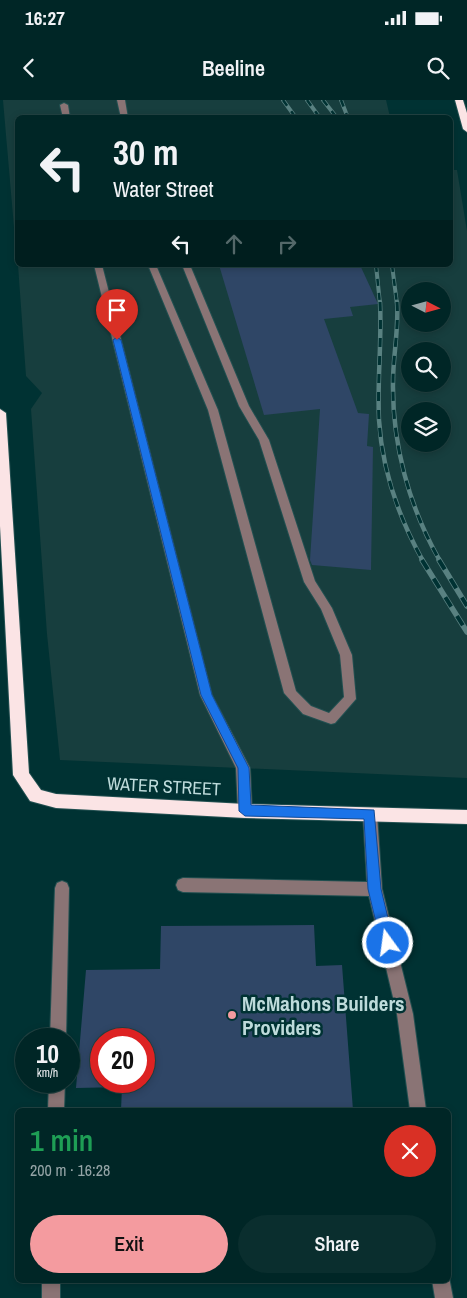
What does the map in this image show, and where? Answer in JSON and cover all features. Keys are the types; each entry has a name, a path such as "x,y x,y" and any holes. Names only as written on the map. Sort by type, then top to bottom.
{"highway":[{"path":"462,104 467,129"},
{"name":"WATER STREET","path":"0,413 21,775 36,796 56,801 245,811 467,817"}],"lane":[{"path":"121,100 124,115"},
{"path":"64,104 66,115"},
{"path":"99,267 206,695 244,768 245,811"},
{"path":"153,267 213,410 290,693 307,710 331,719 350,699 346,655 326,608 310,582 264,440 244,406 187,267"},
{"path":"370,814 375,889 405,1014 418,1108"},
{"path":"183,886 375,889"},
{"path":"58,1028 62,888"},
{"path":"56,1108 57,1093"},
{"path":"51,1283 51,1298"},
{"path":"442,1283 444,1298"}],"shaded area":[{"path":"3,100 386,100 390,115 15,115 15,239"},
{"path":"453,170 457,170 467,231 467,778 60,760 47,634 31,409 42,393 26,376 18,267 453,267"}],"building":[{"path":"220,267 361,267 378,304 350,307 353,316 324,319 358,413 369,414 367,446 373,447 371,570 312,565 310,560 320,409 264,415"},
{"path":"314,925 316,966 342,965 353,1108 121,1108 122,1093 155,1093 155,1028 90,1028 90,1088 80,1088 80,1041 86,970 160,969 161,926"}],"railway":[{"path":"283,100 294,115"},
{"path":"307,100 318,115"},
{"path":"323,100 335,115"},
{"path":"341,100 347,115"},
{"path":"376,267 380,304"},
{"path":"392,267 397,304"},
{"path":"380,304 379,420 384,457 399,511 423,561"},
{"path":"397,304 393,405 399,452 404,474 419,519 440,561"},
{"path":"422,560 467,632"},
{"path":"439,560 467,606"}],"place":[{"name":"McMahons Builders Providers","path":"232,1015"}],"route":[{"path":"117,340 206,695 244,768 245,811 370,814 375,889 388,943"}]}
